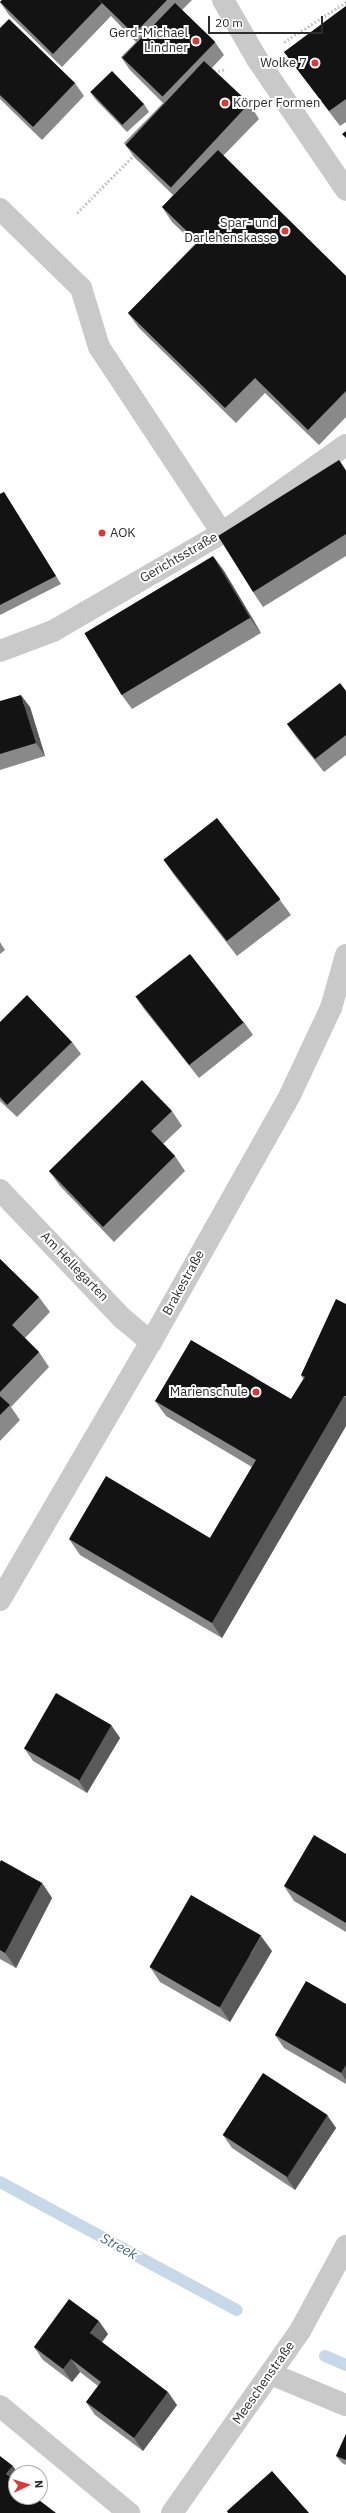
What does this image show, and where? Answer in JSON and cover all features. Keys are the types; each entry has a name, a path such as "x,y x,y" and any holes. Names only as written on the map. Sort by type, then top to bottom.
{"street":[{"path":"223,0 257,59 346,190"},
{"path":"0,209 81,288 99,347 222,533"},
{"name":"Gerichtsstraße","path":"0,651 52,631 222,533 346,445"},
{"name":"Brakestraße","path":"0,1600 151,1342 290,1095 331,1008 346,956"},
{"name":"Am Hellegarten","path":"0,1190 122,1318 151,1342"},
{"name":"Meeschenstraße","path":"172,2513 300,2331 346,2246"},
{"path":"271,2374 346,2405"},
{"path":"0,2406 129,2513"}],"path":[{"path":"213,73 257,59 346,2"},
{"path":"77,213 137,152"}],"building":[{"path":"2,0 99,0 102,3 53,54 0,2"},
{"path":"99,0 167,0 134,34"},
{"path":"175,3 215,42 162,97 122,58"},
{"path":"346,6 346,99 329,111 284,52"},
{"path":"9,19 75,83 33,127 0,95 0,28"},
{"path":"204,61 249,103 171,187 126,145"},
{"path":"112,71 144,104 122,125 90,92"},
{"path":"346,131 346,138 342,134"},
{"path":"218,150 346,276 346,391 308,430 255,378 225,408 128,313 198,242 162,207"},
{"path":"339,460 346,471 346,534 253,592 218,536"},
{"path":"4,492 56,576 0,605 0,494"},
{"path":"213,556 250,618 122,695 84,633"},
{"path":"340,683 346,691 346,735 315,759 287,724"},
{"path":"21,695 36,743 0,754 0,701"},
{"path":"217,818 280,899 227,941 163,860"},
{"path":"190,954 244,1023 189,1065 136,996"},
{"path":"27,995 72,1042 7,1105 0,1097 0,1022"},
{"path":"142,1080 172,1111 151,1131 175,1156 103,1227 49,1171"},
{"path":"0,1259 39,1297 12,1325 39,1352 0,1392"},
{"path":"336,1299 346,1304 346,1396 344,1396 212,1623 69,1539 106,1476 210,1538 256,1460 155,1401 191,1340 291,1399 305,1377 301,1375"},
{"path":"0,1396 10,1405 0,1415"},
{"path":"56,1693 111,1725 79,1780 24,1748"},
{"path":"314,1835 346,1854 346,1923 284,1886"},
{"path":"1,1860 42,1883 5,1953 0,1950"},
{"path":"191,1895 261,1936 220,2007 150,1967"},
{"path":"306,1981 346,2004 346,2065 341,2073 275,2035"},
{"path":"263,2073 328,2115 287,2177 223,2135"},
{"path":"69,2299 99,2321 90,2333 168,2392 134,2438 86,2402 101,2382 71,2359 63,2369 34,2347"},
{"path":"346,2434 346,2460 336,2456"},
{"path":"0,2456 12,2465 8,2465 8,2472 6,2474 8,2476 8,2505 46,2505 56,2513 0,2513"},
{"path":"272,2471 309,2513 228,2513 227,2511"}],"waterway":[{"name":"Streek","path":"0,2182 237,2310"},
{"name":"Streek","path":"325,2356 346,2365"}],"place":[{"name":"Gerd-Michael Lindner","path":"196,41"},
{"name":"Wolke 7","path":"315,63"},
{"name":"Körper Formen","path":"225,103"},
{"name":"Spar- und Darlehenskasse","path":"285,231"},
{"name":"AOK","path":"102,533"},
{"name":"Marienschule","path":"256,1392"}]}
